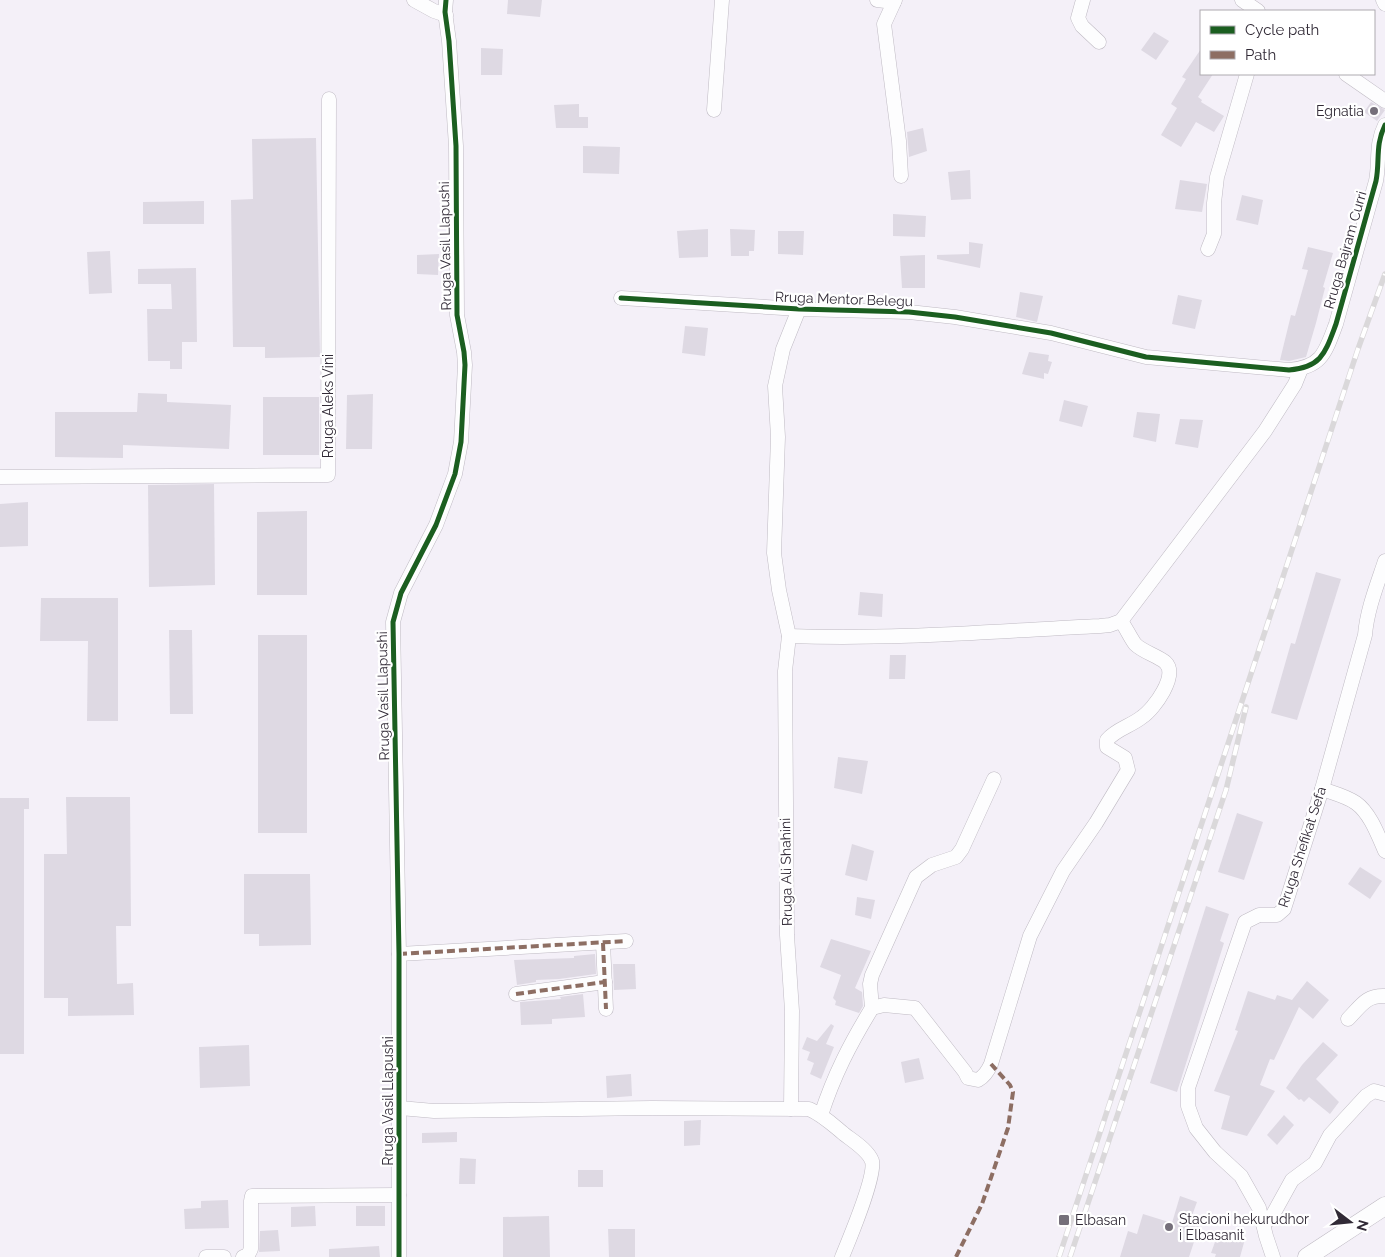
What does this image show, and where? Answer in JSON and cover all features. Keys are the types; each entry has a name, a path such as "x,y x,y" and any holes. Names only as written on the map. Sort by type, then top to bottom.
{"main road":[{"path":"1307,1257 1385,1206"}],"street":[{"path":"414,0 446,15"},
{"name":"Rruga Vasil Llapushi","path":"399,1257 399,954 394,622 401,593 447,499 460,456 465,365 457,315 456,146 446,0"},
{"path":"714,110 722,0"},
{"path":"877,0 895,1 884,24 900,141 901,176"},
{"path":"1083,0 1078,18 1082,26 1099,42"},
{"path":"1242,0 1257,10"},
{"path":"1383,0 1385,4"},
{"path":"1208,249 1214,234 1216,177 1247,75"},
{"path":"1347,75 1385,101"},
{"name":"Rruga Aleks Vini","path":"0,477 328,475 329,98"},
{"name":"Rruga Bajram Curri","path":"1301,369 1308,367 1319,359 1328,344 1336,324 1376,181 1378,148 1385,125"},
{"name":"Rruga Mentor Belegu","path":"621,298 799,309 909,312 955,317 1051,333 1146,357 1289,370 1301,369"},
{"name":"Rruga Ali Shahini","path":"791,1108 792,1011 787,935 785,671 789,636 786,616 778,590 774,553 778,437 775,386 783,349 799,309"},
{"path":"789,636 968,634 1100,626 1121,621 1265,431 1295,384 1301,369"},
{"name":"Rruga Shefikat Sefa","path":"1273,1257 1259,1208 1241,1176 1216,1152 1196,1128 1188,1106 1188,1088 1241,928 1245,922 1253,917 1259,915 1272,916 1281,913 1284,909 1322,790 1385,561"},
{"path":"872,1008 884,1005 915,1008 968,1078 978,1080 988,1071 1030,936 1063,871 1096,823 1128,770 1125,758 1107,747 1107,740 1114,733 1144,716 1162,693 1168,680 1170,670 1165,662 1136,645 1121,621"},
{"path":"821,1115 834,1076 855,1035 872,1008 870,984 872,975 916,877 932,865 956,857 962,849 994,778"},
{"path":"1322,790 1347,798 1360,806 1375,829 1385,850"},
{"path":"399,954 626,941"},
{"path":"603,943 606,1009"},
{"path":"516,994 605,982"},
{"path":"1348,1019 1368,998 1385,996"},
{"path":"1263,1224 1271,1218 1292,1180 1315,1163 1330,1135 1366,1096 1374,1091 1385,1094"},
{"path":"400,1108 434,1111 652,1108 809,1109 821,1115 863,1150 872,1162 872,1172 856,1224 842,1257"},
{"path":"243,1257 248,1255 251,1249 250,1201 252,1196 399,1195"},
{"path":"206,1257 224,1257"}],"building":[{"path":"508,0 542,0 540,17 507,14"},
{"path":"1154,32 1169,41 1156,60 1141,50"},
{"path":"481,48 503,49 502,75 481,75"},
{"path":"1200,50 1200,75 1212,75 1198,97 1202,100 1201,102 1224,116 1214,132 1196,122 1181,147 1161,135 1177,108 1171,104 1186,79 1182,77"},
{"name":"Egnatia","path":"1371,102 1385,110 1377,121 1364,112"},
{"path":"579,104 579,117 588,117 588,128 556,128 554,105"},
{"path":"923,128 927,151 909,157 907,132"},
{"path":"316,138 320,357 265,358 265,347 233,347 231,200 253,199 252,139"},
{"path":"583,146 620,147 619,174 583,173"},
{"path":"970,170 971,199 951,200 948,172"},
{"path":"1180,180 1207,184 1202,212 1175,209"},
{"path":"1242,195 1263,200 1258,225 1236,220"},
{"path":"204,201 204,224 143,224 143,202"},
{"path":"893,214 926,216 925,237 893,236"},
{"path":"708,229 708,257 679,258 677,231"},
{"path":"730,229 755,230 754,251 749,251 749,256 731,256"},
{"path":"778,231 804,231 803,255 778,254"},
{"path":"969,242 983,244 980,268 937,259 937,255 969,254"},
{"path":"1308,247 1333,253 1323,287 1325,288 1306,357 1289,361 1280,360 1291,315 1295,316 1308,270 1302,269"},
{"path":"110,251 112,293 89,294 87,252"},
{"path":"439,254 438,275 417,274 417,255"},
{"path":"925,255 925,288 902,288 900,256"},
{"path":"196,268 197,342 182,342 182,369 170,369 170,361 148,361 147,309 172,309 171,284 138,284 138,269"},
{"path":"1020,292 1043,296 1037,322 1016,317"},
{"path":"1178,295 1202,300 1195,329 1172,324"},
{"path":"685,326 708,328 705,356 682,353"},
{"path":"1029,352 1049,355 1048,361 1052,362 1048,374 1044,373 1044,379 1022,374"},
{"path":"138,393 167,394 167,402 231,405 229,449 123,445 123,458 55,457 55,412 137,412"},
{"path":"373,394 372,449 346,449 347,395"},
{"path":"263,397 319,397 319,455 263,455"},
{"path":"1064,400 1088,406 1082,427 1059,421"},
{"path":"1137,412 1160,414 1156,442 1133,437"},
{"path":"1180,419 1203,420 1198,448 1175,444"},
{"path":"214,484 215,585 149,587 148,485"},
{"path":"28,502 28,546 0,547 0,504"},
{"path":"307,511 307,595 257,595 257,512"},
{"path":"1316,572 1341,579 1297,720 1271,713 1291,643 1295,644"},
{"path":"860,592 883,594 882,617 858,615"},
{"path":"41,598 118,598 118,721 87,721 88,641 40,641"},
{"path":"169,630 192,630 193,714 170,714"},
{"path":"258,635 307,635 307,833 258,833"},
{"path":"890,655 906,655 905,679 889,679"},
{"path":"838,757 868,761 862,794 834,788"},
{"path":"66,797 130,797 131,926 116,926 117,984 133,983 134,1015 68,1016 68,998 44,998 44,854 67,854"},
{"path":"0,798 29,798 29,809 24,809 24,1054 0,1054"},
{"path":"1237,813 1263,822 1244,880 1218,872"},
{"path":"852,844 874,851 867,881 845,875"},
{"path":"1360,867 1382,881 1370,899 1348,884"},
{"path":"244,874 310,874 311,945 259,946 259,934 244,934"},
{"path":"857,897 875,900 871,919 855,915"},
{"path":"1206,906 1229,914 1220,941 1224,943 1177,1092 1150,1083"},
{"path":"831,939 871,951 855,988 862,992 863,1006 859,1013 835,1005 836,1001 833,998 841,975 820,967"},
{"path":"595,954 596,974 536,980 536,982 517,985 514,960 574,958 574,956"},
{"path":"613,964 635,964 636,989 614,990"},
{"path":"1307,981 1329,1000 1313,1019 1299,1007 1274,1060 1270,1059 1260,1085 1275,1091 1247,1136 1221,1129 1230,1096 1214,1091 1238,1031 1235,1030 1248,991 1275,1000 1277,995 1292,1000"},
{"path":"583,994 585,1017 552,1019 552,1024 521,1025 520,1002 561,999 560,997"},
{"path":"831,1024 834,1026 826,1044 834,1047 821,1079 810,1074 814,1063 807,1060 810,1052 802,1049 807,1037 817,1041"},
{"path":"1323,1042 1338,1055 1316,1079 1339,1102 1330,1114 1309,1097 1304,1102 1286,1088 1302,1065"},
{"path":"249,1045 250,1086 200,1088 199,1047"},
{"path":"919,1058 924,1079 905,1083 901,1062"},
{"path":"631,1074 632,1096 607,1098 606,1076"},
{"path":"1284,1115 1294,1125 1277,1145 1267,1135"},
{"path":"701,1120 700,1145 684,1146 684,1121"},
{"path":"457,1132 457,1142 422,1143 422,1133"},
{"path":"460,1158 476,1159 475,1184 459,1184"},
{"path":"578,1170 603,1170 603,1187 578,1187"},
{"name":"Stacioni hekurudhor i Elbasanit","path":"1180,1196 1197,1202 1190,1221 1200,1224 1189,1257 1120,1257 1128,1231 1137,1234 1143,1214 1172,1223"},
{"path":"228,1200 229,1228 185,1229 184,1209 201,1208 201,1201"},
{"path":"315,1206 316,1226 291,1227 291,1207"},
{"path":"356,1206 385,1206 385,1226 356,1226"},
{"path":"549,1216 550,1257 503,1257 503,1217"},
{"path":"608,1229 635,1229 635,1257 609,1257"},
{"path":"278,1230 280,1251 259,1252 260,1231"},
{"path":"1221,1232 1245,1239 1240,1257 1215,1257 1216,1254 1211,1253 1215,1242 1218,1243"},
{"path":"379,1246 380,1257 329,1257 329,1249"}],"railway":[{"path":"1059,1257 1358,349 1385,274"},
{"path":"1070,1257 1226,790 1246,707"}],"marked path":[{"path":"399,954 626,941"},
{"path":"603,943 606,1009"},
{"path":"516,994 605,982"},
{"path":"956,1257 982,1204 1008,1128 1013,1092 1010,1085 991,1064"}],"cycle path":[{"path":"399,1257 399,954 393,622 401,593 436,525 455,474 461,442 465,365 457,315 456,146 449,41 445,12 446,0"},
{"path":"621,298 799,309 909,312 955,317 1051,333 1146,357 1289,370 1309,366 1321,357 1325,351 1336,324 1376,181 1380,139 1385,125"}],"place":[{"name":"Egnatia","path":"1374,111"},
{"name":"Elbasan","path":"1064,1220"},
{"name":"Stacioni hekurudhor i Elbasanit","path":"1169,1227"}]}
